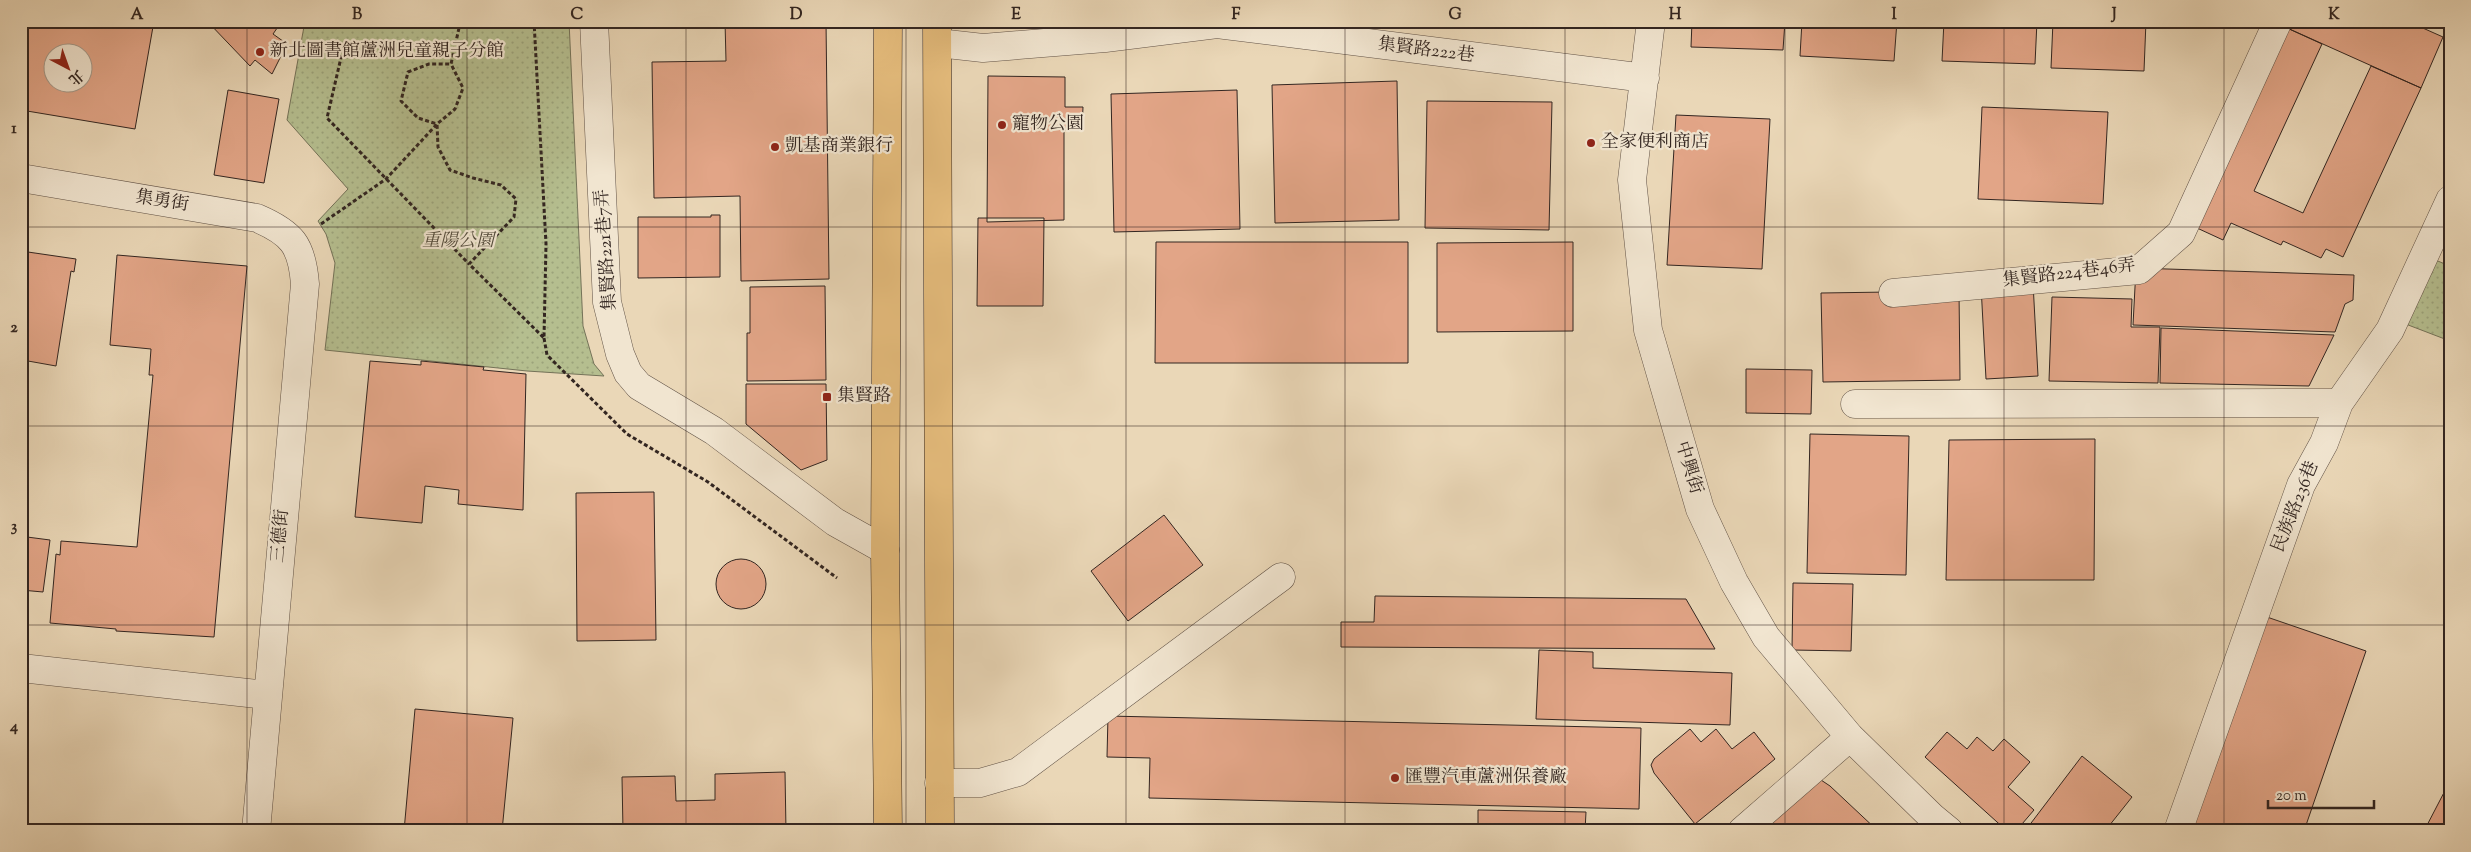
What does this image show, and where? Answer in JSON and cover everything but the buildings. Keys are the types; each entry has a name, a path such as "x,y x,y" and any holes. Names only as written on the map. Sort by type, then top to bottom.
{"main road":[{"path":"888,21 886,550 888,831"},
{"path":"938,32 940,831"}],"street":[{"name":"集賢路221巷7弄","path":"594,21 607,302 620,354 628,373 639,386 714,430 835,522 886,550"},
{"name":"中興街","path":"1651,21 1632,180 1648,330 1700,509 1734,582 1766,637 1850,737 1932,817 1949,831"},
{"name":"集賢路224巷46弄","path":"1894,293 2139,270 2181,233 2278,21"},
{"name":"集賢路222巷","path":"938,32 983,48 1105,38 1217,24 1645,78"},
{"name":"集勇街","path":"21,178 257,218 280,228 294,243"},
{"name":"民族路236巷","path":"2178,831 2301,485 2324,443 2339,403 2390,330 2450,200"},
{"name":"三德街","path":"256,831 266,694 305,284 303,261 294,243"},
{"path":"1856,404 2339,403"},
{"path":"939,783 980,783 1018,772 1281,577"},
{"path":"21,668 266,694"},
{"path":"1742,831 1850,737"}],"path":[{"path":"534,21 546,244 544,338 547,355 628,434 708,482 837,578"},
{"path":"294,243 386,179 437,124 455,108 463,88 451,64 459,28"},
{"path":"344,50 327,118 544,338"},
{"path":"437,124 418,118 401,102 403,86 408,72 429,64 451,64"},
{"path":"437,124 438,147 450,170 501,185 516,199 514,217 469,264"}],"green space":[{"name":"重陽公園","path":"305,21 569,21 583,326 594,364 604,376 527,371 325,350 335,263 326,234 318,221 348,189 287,120"},
{"path":"2428,257 2450,266 2450,341 2403,323"}],"place":[{"name":"新北圖書館蘆洲兒童親子分館","path":"260,52"},
{"name":"寵物公園","path":"1002,125"},
{"name":"全家便利商店","path":"1591,143"},
{"name":"凱基商業銀行","path":"775,147"},
{"name":"集賢路","path":"827,397"},
{"name":"匯豐汽車蘆洲保養廠","path":"1395,778"}]}
